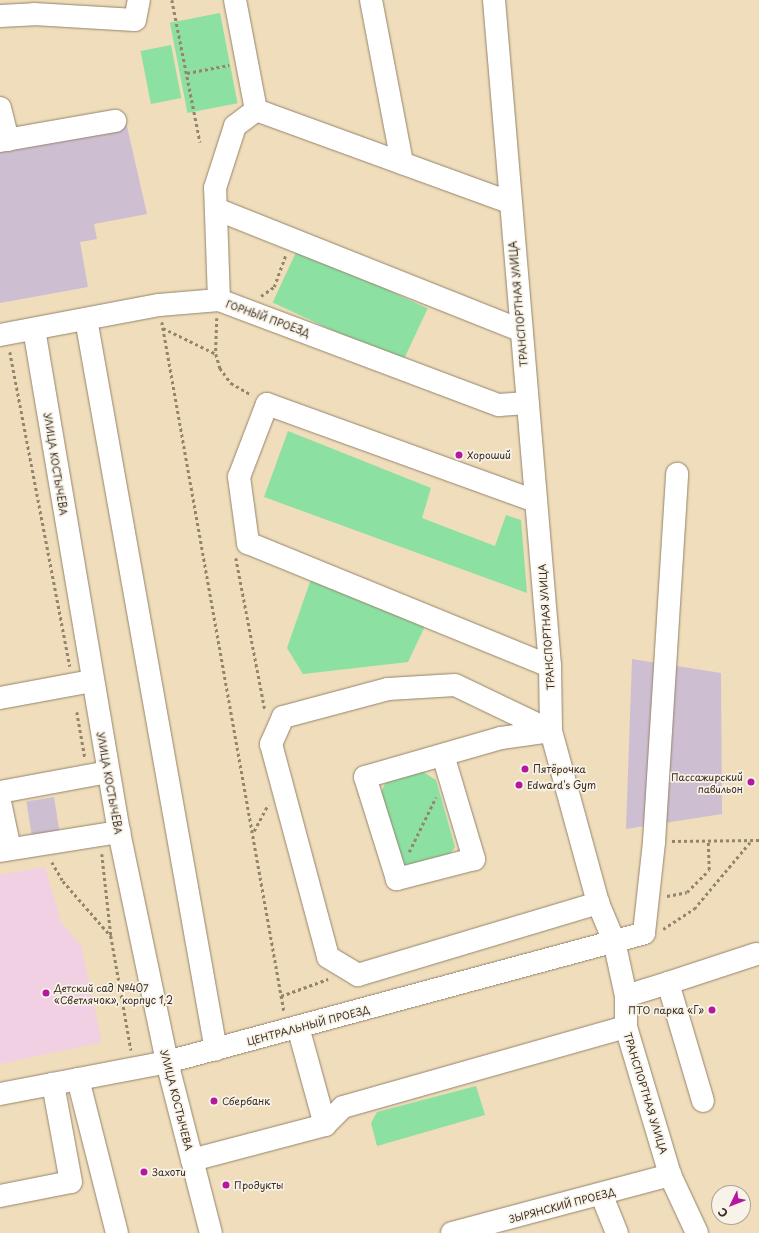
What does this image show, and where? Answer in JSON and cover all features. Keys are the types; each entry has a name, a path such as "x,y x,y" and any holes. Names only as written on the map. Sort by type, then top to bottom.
{"street":[{"path":"0,16 33,7 135,20 139,0"},
{"path":"235,0 256,110"},
{"path":"371,0 402,163"},
{"name":"ТРАНСПОРТНАЯ УЛИЦА","path":"494,0 509,202 550,666 551,731 598,903 614,941 626,996 626,1028 670,1175 697,1233"},
{"path":"0,108 4,140 115,121"},
{"path":"256,110 509,202"},
{"path":"219,300 215,188 235,126 256,110"},
{"path":"216,208 291,236 520,330"},
{"name":"ГОРНЫЙ ПРОЕЗД","path":"0,335 160,305 219,300 499,405 527,403"},
{"path":"86,319 216,1050"},
{"name":"УЛИЦА КОСТЫЧЕВА","path":"34,329 92,681 119,832 167,1062 211,1233"},
{"path":"535,500 267,404 239,477 248,543 550,666"},
{"path":"644,934 646,901 654,842 677,474"},
{"path":"0,698 92,681"},
{"path":"551,731 456,685 388,689 283,717 271,744 328,957 358,975 598,903"},
{"path":"446,763 474,859 397,879 365,778 446,763 501,738 551,731"},
{"path":"0,792 108,772"},
{"path":"0,802 5,850 119,832"},
{"name":"ЦЕНТРАЛЬНЫЙ ПРОЕЗД","path":"0,1094 167,1062 216,1050 644,934"},
{"path":"626,996 756,954"},
{"path":"668,983 703,1101"},
{"path":"192,1160 325,1125 343,1107 626,1028"},
{"path":"293,1029 325,1125"},
{"path":"78,1079 117,1233"},
{"path":"0,1196 71,1182 53,1084"},
{"name":"ЗЫРЯНСКИЙ ПРОЕЗД","path":"452,1233 602,1196 670,1175"},
{"path":"602,1196 617,1233"}],"path":[{"path":"172,0 200,142"},
{"path":"186,73 247,62"},
{"path":"242,308 274,287 291,236"},
{"path":"219,300 216,354 220,368 231,383 267,404"},
{"path":"160,305 281,996 293,1029"},
{"path":"163,328 216,354"},
{"path":"235,551 265,713"},
{"path":"397,879 446,763"},
{"path":"654,842 708,840 750,842 759,840"},
{"path":"646,901 687,892 709,870 708,840"},
{"path":"644,934 674,926 689,914 750,842"},
{"path":"36,845 111,936"},
{"path":"281,996 351,970"}],"shaded area":[{"path":"126,122 147,214 94,224 97,239 80,242 88,287 0,303 0,144"},
{"path":"632,659 721,673 722,814 626,829"},
{"path":"54,797 60,835 32,839 26,801"},
{"name":"Детский сад №407 «Светлячок», корпус 1,2","path":"45,867 61,922 81,945 102,1042 0,1064 0,875"}],"green space":[{"path":"220,13 238,103 187,113 170,23"},
{"path":"171,45 181,98 151,104 141,51"},
{"path":"298,248 428,308 402,363 273,302"},
{"path":"288,431 431,488 422,518 495,546 506,515 521,520 527,593 264,497"},
{"path":"311,579 426,624 408,662 303,674 287,648"},
{"path":"423,772 436,780 455,847 448,857 411,868 396,861 377,800 386,782"},
{"path":"476,1086 485,1115 377,1146 371,1123 377,1112"}],"place":[{"name":"Хороший","path":"459,455"},
{"name":"Пятёрочка","path":"525,769"},
{"name":"Пассажирский павильон","path":"751,782"},
{"name":"Edward's Gym","path":"519,785"},
{"name":"Детский сад №407 «Светлячок», корпус 1,2","path":"46,993"},
{"name":"ПТО парка «Г»","path":"712,1010"},
{"name":"Сбербанк","path":"214,1101"},
{"name":"Захоти","path":"144,1172"},
{"name":"Продукты","path":"226,1185"}]}
